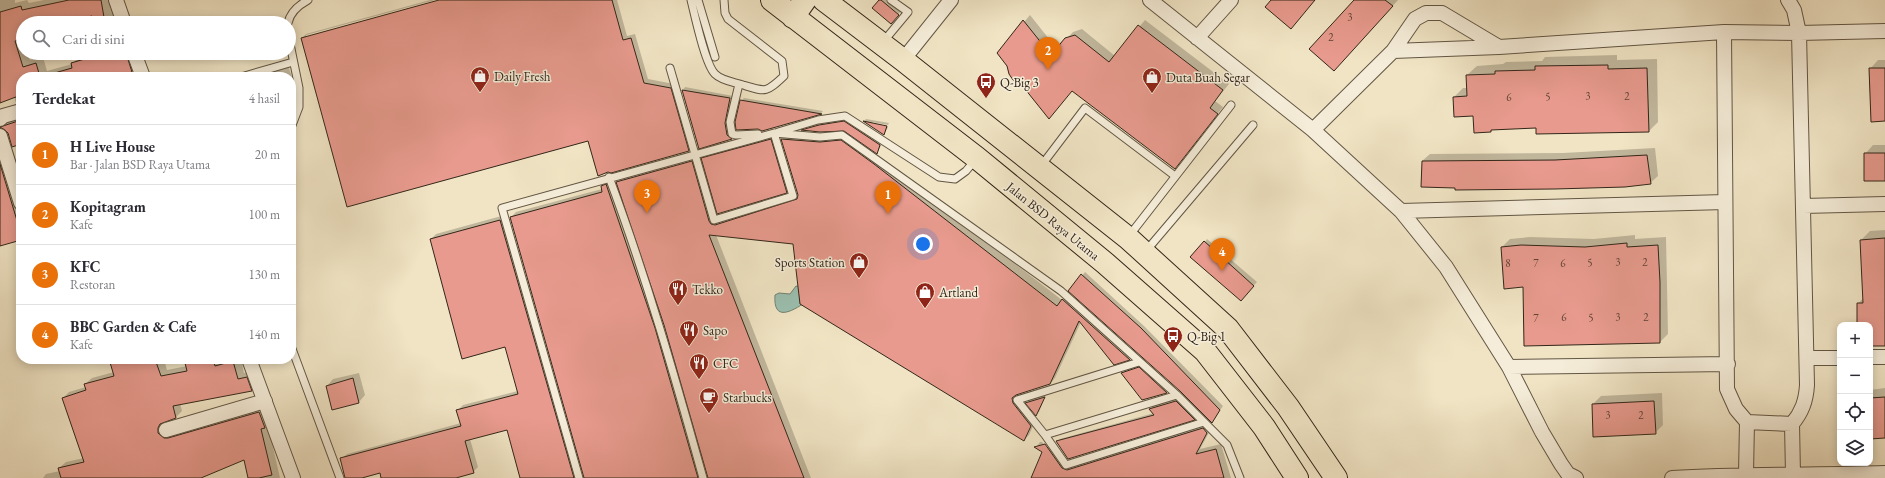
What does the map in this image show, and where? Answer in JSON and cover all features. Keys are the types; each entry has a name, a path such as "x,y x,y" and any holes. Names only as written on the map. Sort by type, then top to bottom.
{"main road":[{"name":"Jalan BSD Raya Utama","path":"772,0 799,9 1105,263 1205,351 1264,427 1292,475"},
{"path":"824,0 903,60 1128,238 1228,329 1288,407 1336,478"}],"street":[{"path":"116,0 122,16"},
{"path":"903,60 951,0"},
{"path":"1150,0 1313,130 1401,211 1446,267 1509,367 1542,432 1561,464 1568,474 1576,478"},
{"path":"1197,38 1231,0"},
{"path":"1788,0 1794,10 1798,33 1807,358 1807,397 1800,414 1792,424 1793,475"},
{"path":"1313,130 1393,51 1415,18 1426,13 1442,13 1499,46"},
{"path":"1393,51 1724,32 1798,33 1885,31"},
{"path":"1724,32 1725,202 1729,395 1736,409 1747,422 1746,474"},
{"path":"135,60 137,72"},
{"path":"0,119 3,116 16,112"},
{"path":"0,136 16,187"},
{"path":"1401,211 1725,202"},
{"path":"1803,206 1885,204"},
{"path":"1873,357 1885,357"},
{"path":"1807,358 1837,358"},
{"path":"252,364 293,478"},
{"path":"1509,367 1728,364"},
{"path":"166,430 265,401"},
{"path":"1747,422 1792,424"},
{"path":"1672,478 1746,474 1793,475 1885,473"}],"lane":[{"path":"291,16 295,9 308,0"},
{"path":"691,0 709,63 714,73 721,78 761,91 770,89 784,76 782,61 728,19 725,13 724,0"},
{"path":"698,0 714,57"},
{"path":"882,44 908,12 891,0"},
{"path":"258,72 292,62 295,72"},
{"path":"670,68 714,220 793,196 774,133"},
{"path":"296,77 299,88 299,107 296,115"},
{"path":"739,84 730,122 732,134 774,133 820,137 842,135 1060,291 1176,395 1227,445 1240,478"},
{"path":"1128,238 1231,105"},
{"path":"1039,168 1085,108 1176,176"},
{"path":"579,478 502,208 818,120 845,116 939,177 955,180 966,171 977,158"},
{"path":"1144,253 1253,125"},
{"path":"609,177 630,234 668,355 703,478"},
{"path":"296,359 340,478"},
{"path":"1139,362 1017,400 1045,435 1066,465 1204,422"},
{"path":"1045,435 1176,395"}],"shaded area":[{"path":"796,286 802,287 806,302 795,309 780,312 775,303 775,295 779,293 790,294"}],"building":[{"path":"69,0 101,0 104,16 16,16 16,60 21,60 23,67 36,63 39,72 16,72 16,97 0,103 0,12 21,6 22,10"},
{"path":"439,0 612,0 623,40 631,38 644,83 671,88 689,151 611,173 608,172 598,176 588,141 347,207 301,38"},
{"path":"879,0 899,15 891,24 872,8"},
{"path":"1271,0 1315,0 1291,29 1265,7"},
{"path":"1354,0 1385,0 1393,6 1334,71 1309,49"},
{"name":"Duta Buah Segar","path":"1023,20 1051,55 1065,38 1075,35 1109,62 1138,25 1223,90 1210,108 1218,114 1175,169 1072,91 1049,119 1021,84 1013,80 1009,74 1007,66 997,53"},
{"path":"81,60 128,60 132,72 58,72 72,68 71,63"},
{"path":"1608,65 1608,69 1647,68 1649,132 1536,134 1536,128 1491,130 1491,132 1474,133 1473,116 1454,117 1453,97 1467,96 1466,75 1495,74 1495,71 1535,70 1535,66"},
{"path":"1869,68 1885,68 1885,121 1871,122"},
{"path":"682,90 730,98 725,123 727,135 732,139 699,149"},
{"path":"740,100 822,114 762,131 758,129 736,130 735,122"},
{"path":"844,121 880,145 877,154 844,131 820,132 801,130 819,125"},
{"path":"863,121 887,126 884,135"},
{"path":"16,122 16,146 12,147 8,133 0,127"},
{"path":"771,139 787,193 717,214 701,158"},
{"path":"781,139 820,142 841,140 1057,306 1062,299 1130,360 1114,365 1079,321 1050,384 1016,395 1012,398 1013,403 1031,426 1024,441 800,304 793,244 709,235 804,478 708,478 664,325 616,182 692,161 709,221 711,224 715,225 797,199 798,195"},
{"path":"1864,153 1885,153 1885,181 1864,181"},
{"path":"1647,155 1651,184 1625,187 1555,189 1455,190 1455,188 1421,187 1422,161 1555,160"},
{"path":"0,164 16,217 16,241 0,246"},
{"path":"606,184 655,328 698,478 584,478 510,217 602,192 601,186"},
{"path":"500,220 574,478 520,478 507,430 465,441 474,473 456,478 381,478 380,473 362,478 345,478 340,458 461,426 456,410 518,394 505,347 462,359 430,239"},
{"path":"1885,238 1885,346 1873,346 1873,322 1857,322 1857,303 1863,303 1860,240"},
{"path":"1204,241 1254,286 1241,301 1190,257"},
{"path":"1627,243 1627,247 1658,245 1660,282 1660,343 1524,346 1523,287 1504,289 1501,247 1521,245 1585,247"},
{"path":"1081,274 1141,328 1220,410 1212,423 1180,391 1068,291"},
{"path":"110,364 157,364 161,376 187,371 185,364 214,364 215,366 222,364 234,364 238,379 247,377 252,391 173,406 176,418 160,424 158,433 164,438 168,438 259,412 265,428 261,429 272,475 259,478 248,478 244,460 201,478 61,478 58,468 84,462 62,398 86,390 84,384 114,376"},
{"path":"1139,367 1167,393 1142,400 1121,373"},
{"path":"353,378 359,403 332,410 326,386"},
{"path":"1045,397 1036,416 1025,403"},
{"path":"1885,397 1885,438 1873,439 1873,398"},
{"path":"1176,401 1195,420 1068,459 1056,441 1154,415 1149,409"},
{"path":"1654,401 1656,434 1593,437 1592,404"},
{"path":"1203,428 1207,433 1196,454 1216,449 1224,478 1031,478 1042,452 1034,447 1045,444 1062,468 1067,470"}],"place":[{"name":"Kopitagram","path":"1048,70"},
{"name":"Daily Fresh","path":"480,93"},
{"name":"Duta Buah Segar","path":"1152,94"},
{"name":"Q-Big 3","path":"986,99"},
{"name":"KFC","path":"647,213"},
{"name":"H Live House","path":"888,214"},
{"name":"BBC Garden & Cafe","path":"1222,271"},
{"name":"Sports Station","path":"859,279"},
{"name":"Tekko","path":"678,306"},
{"name":"Artland","path":"925,309"},
{"name":"Sapo","path":"689,347"},
{"name":"Q-Big 1","path":"1173,353"},
{"name":"CFC","path":"699,380"},
{"name":"Starbucks","path":"709,414"}]}
